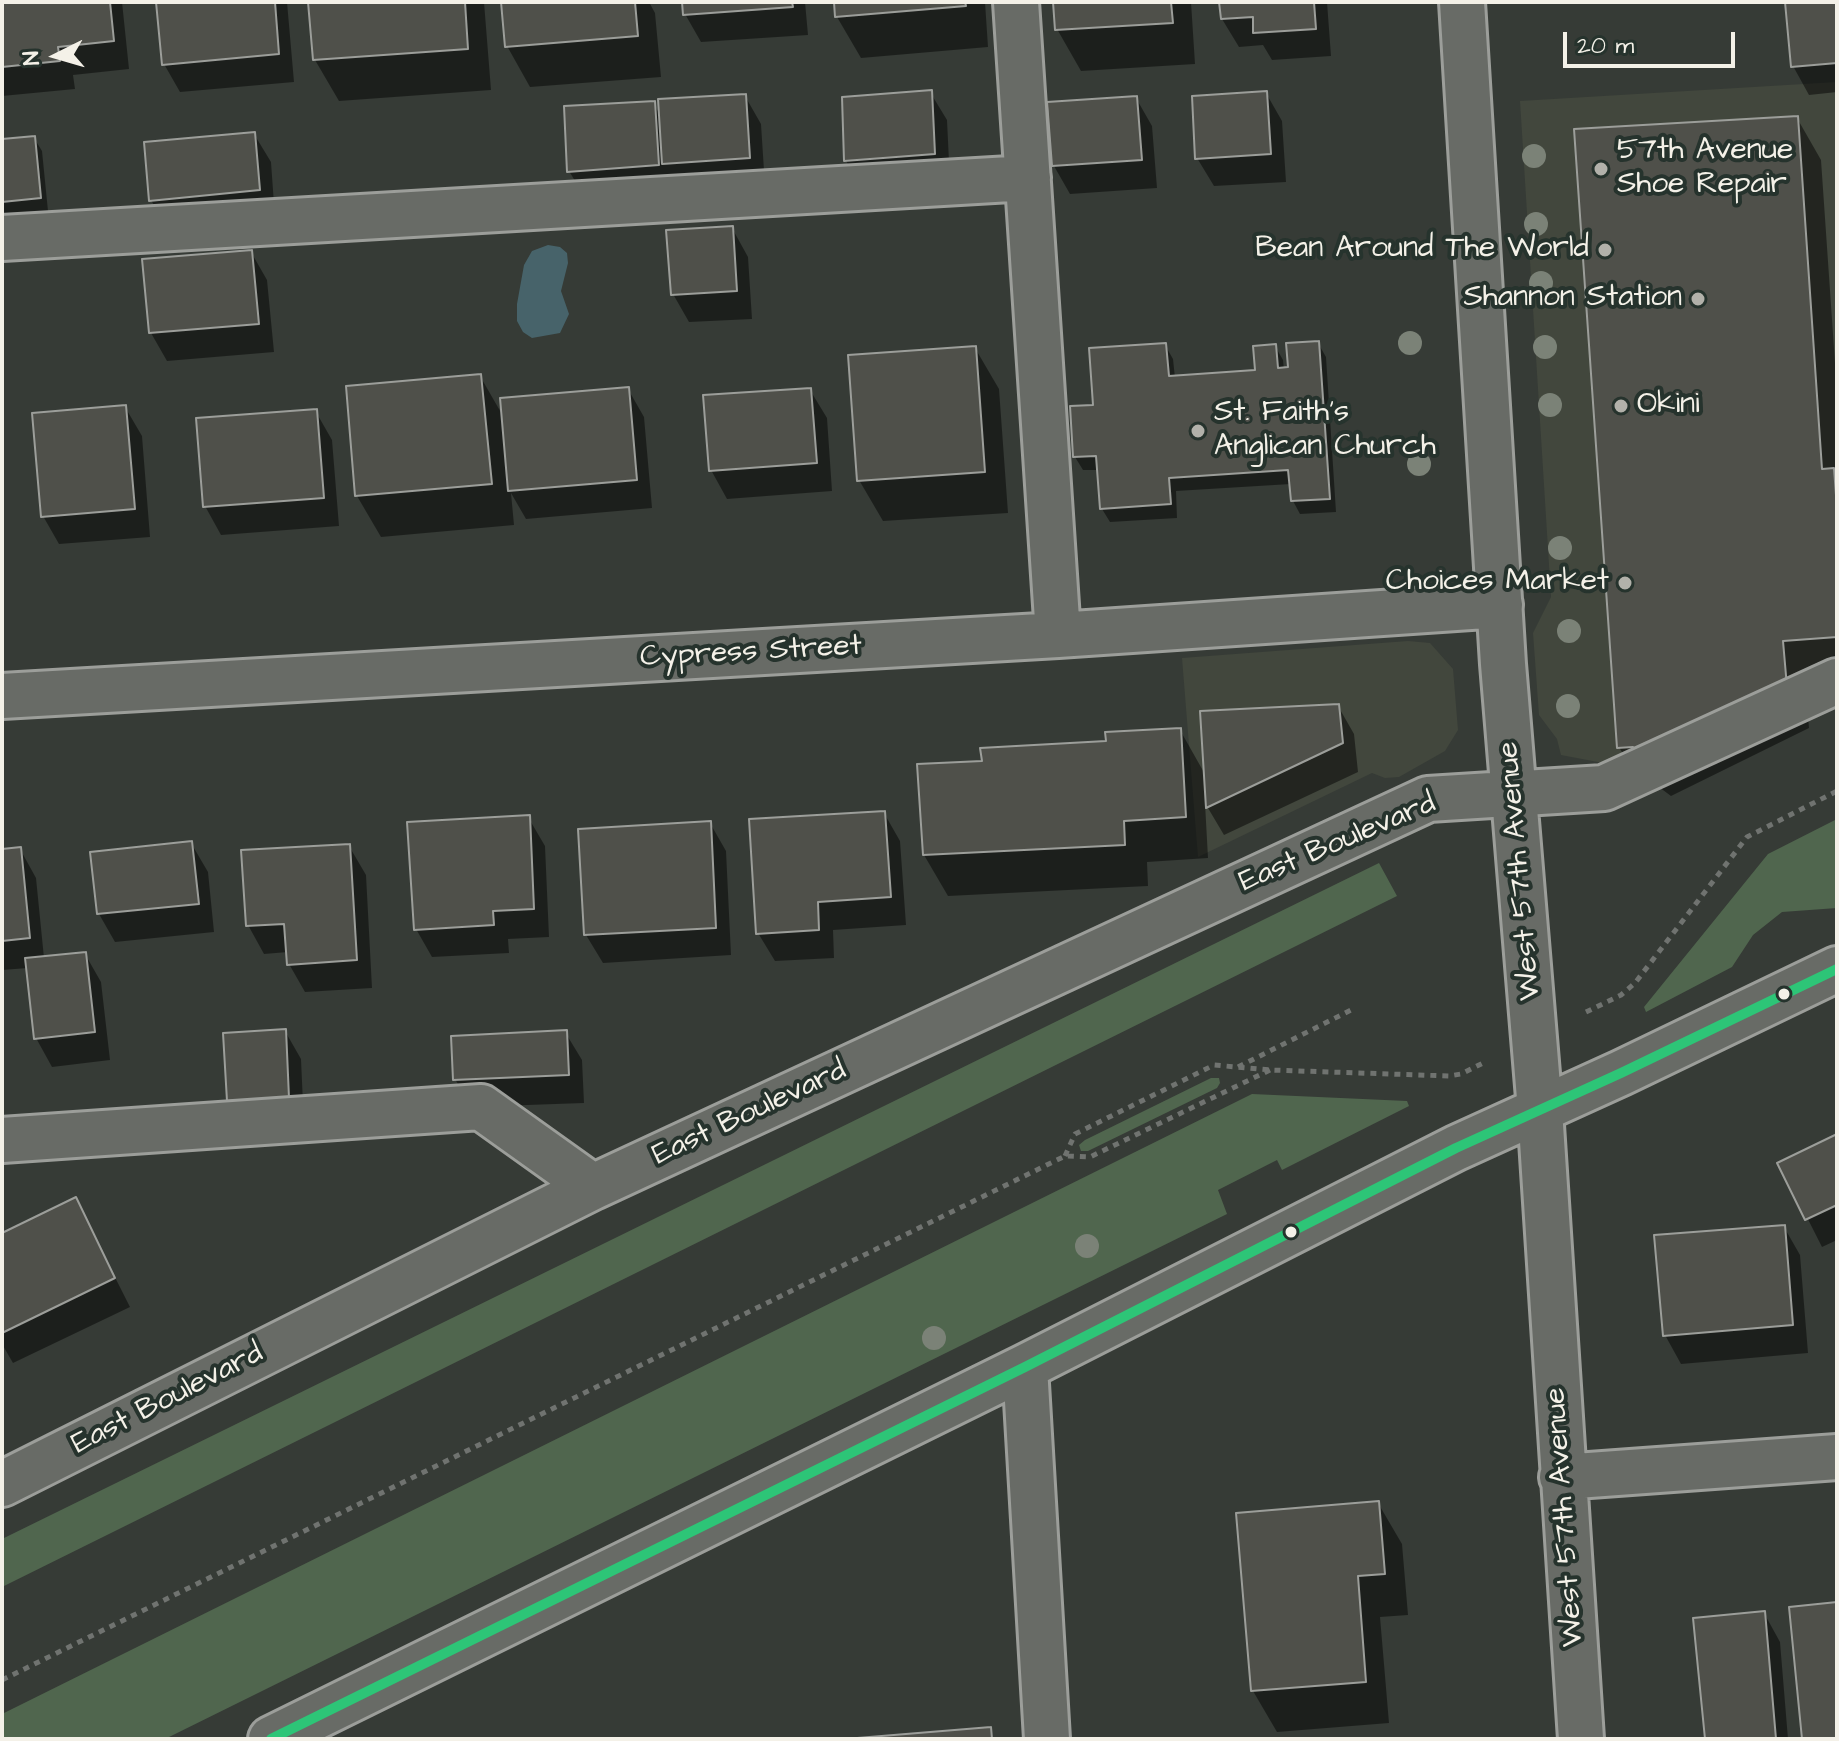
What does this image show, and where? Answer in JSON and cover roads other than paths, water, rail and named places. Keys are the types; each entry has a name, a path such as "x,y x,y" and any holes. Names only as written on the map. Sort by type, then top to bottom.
{"street":[{"path":"1016,2 1058,635"},
{"name":"West 57th Avenue","path":"1462,2 1500,605 1540,1110 1581,1739"},
{"path":"2,238 1028,178"},
{"name":"Cypress Street","path":"2,696 1058,635 1500,605"},
{"name":"East Boulevard","path":"2,1484 593,1187 1428,799 1604,788 1837,681"},
{"path":"271,1739 1025,1367 1456,1148 1837,969"},
{"path":"2,1140 481,1107 593,1187"},
{"path":"1025,1367 1047,1739"},
{"path":"1562,1477 1837,1457"}],"water":[{"path":"548,245 560,247 567,253 568,263 561,291 569,314 560,333 532,338 523,332 517,321 517,304 524,265 532,251"}],"place":[{"name":"57th Avenue Shoe Repair","path":"1601,169"},
{"name":"Bean Around The World","path":"1605,250"},
{"name":"Shannon Station","path":"1698,299"},
{"name":"Okini","path":"1621,406"},
{"name":"St. Faith's Anglican Church","path":"1198,431"},
{"name":"Choices Market","path":"1625,583"}]}
